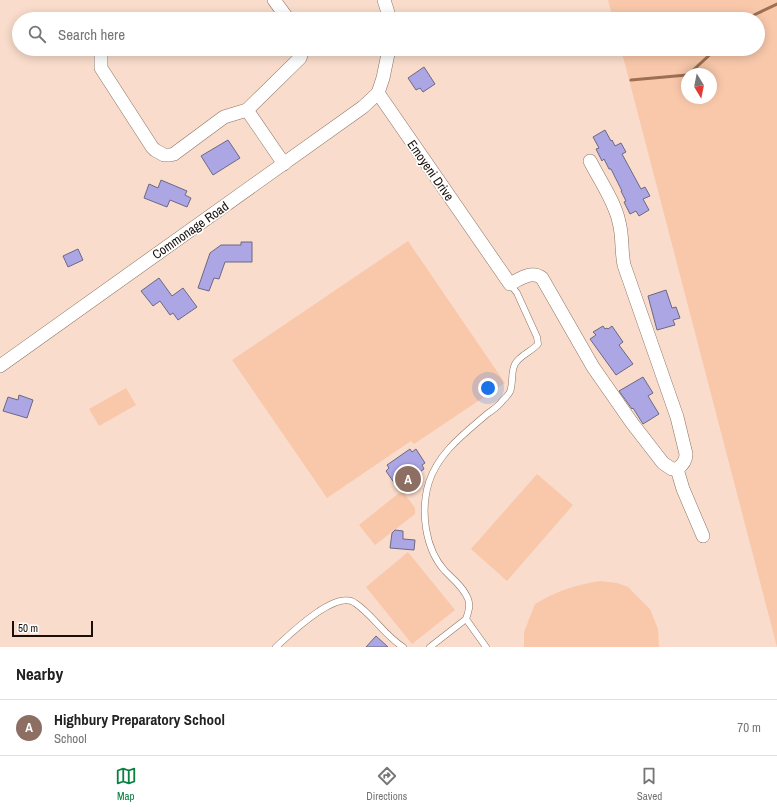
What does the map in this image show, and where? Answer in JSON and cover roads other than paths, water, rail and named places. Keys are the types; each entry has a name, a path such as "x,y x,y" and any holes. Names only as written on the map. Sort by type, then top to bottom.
{"street":[{"path":"274,0 283,12"},
{"path":"384,0 388,12"},
{"path":"101,56 101,68 136,125 152,147 158,152 167,155 174,154 224,117 247,110 301,56"},
{"path":"378,93 387,56"},
{"name":"Commonage Road","path":"0,366 364,107 378,93"},
{"name":"Emoyeni Drive","path":"378,93 510,284"},
{"path":"247,110 284,164"},
{"path":"590,161 617,213 621,232 624,265 677,416 686,454 684,463 677,469"},
{"path":"510,284 522,277 530,275 536,274 542,278 593,367 620,406 663,463 668,467 677,469"},
{"path":"677,469 683,489 703,536"}],"lane":[{"path":"430,647 466,619 469,601 458,584 444,570 428,542 425,527 426,493 434,471 443,456 454,443 502,402 512,387 512,374 517,361 538,344 537,337 517,294 510,284"},
{"path":"276,647 333,602 347,600 351,600 358,605 387,634 403,647"},
{"path":"466,619 486,647"}],"waterway":[{"path":"760,12 777,4"},
{"path":"695,68 708,56"},
{"path":"631,80 681,76"}],"place":[{"name":"Highbury Preparatory School","path":"408,479"}]}
